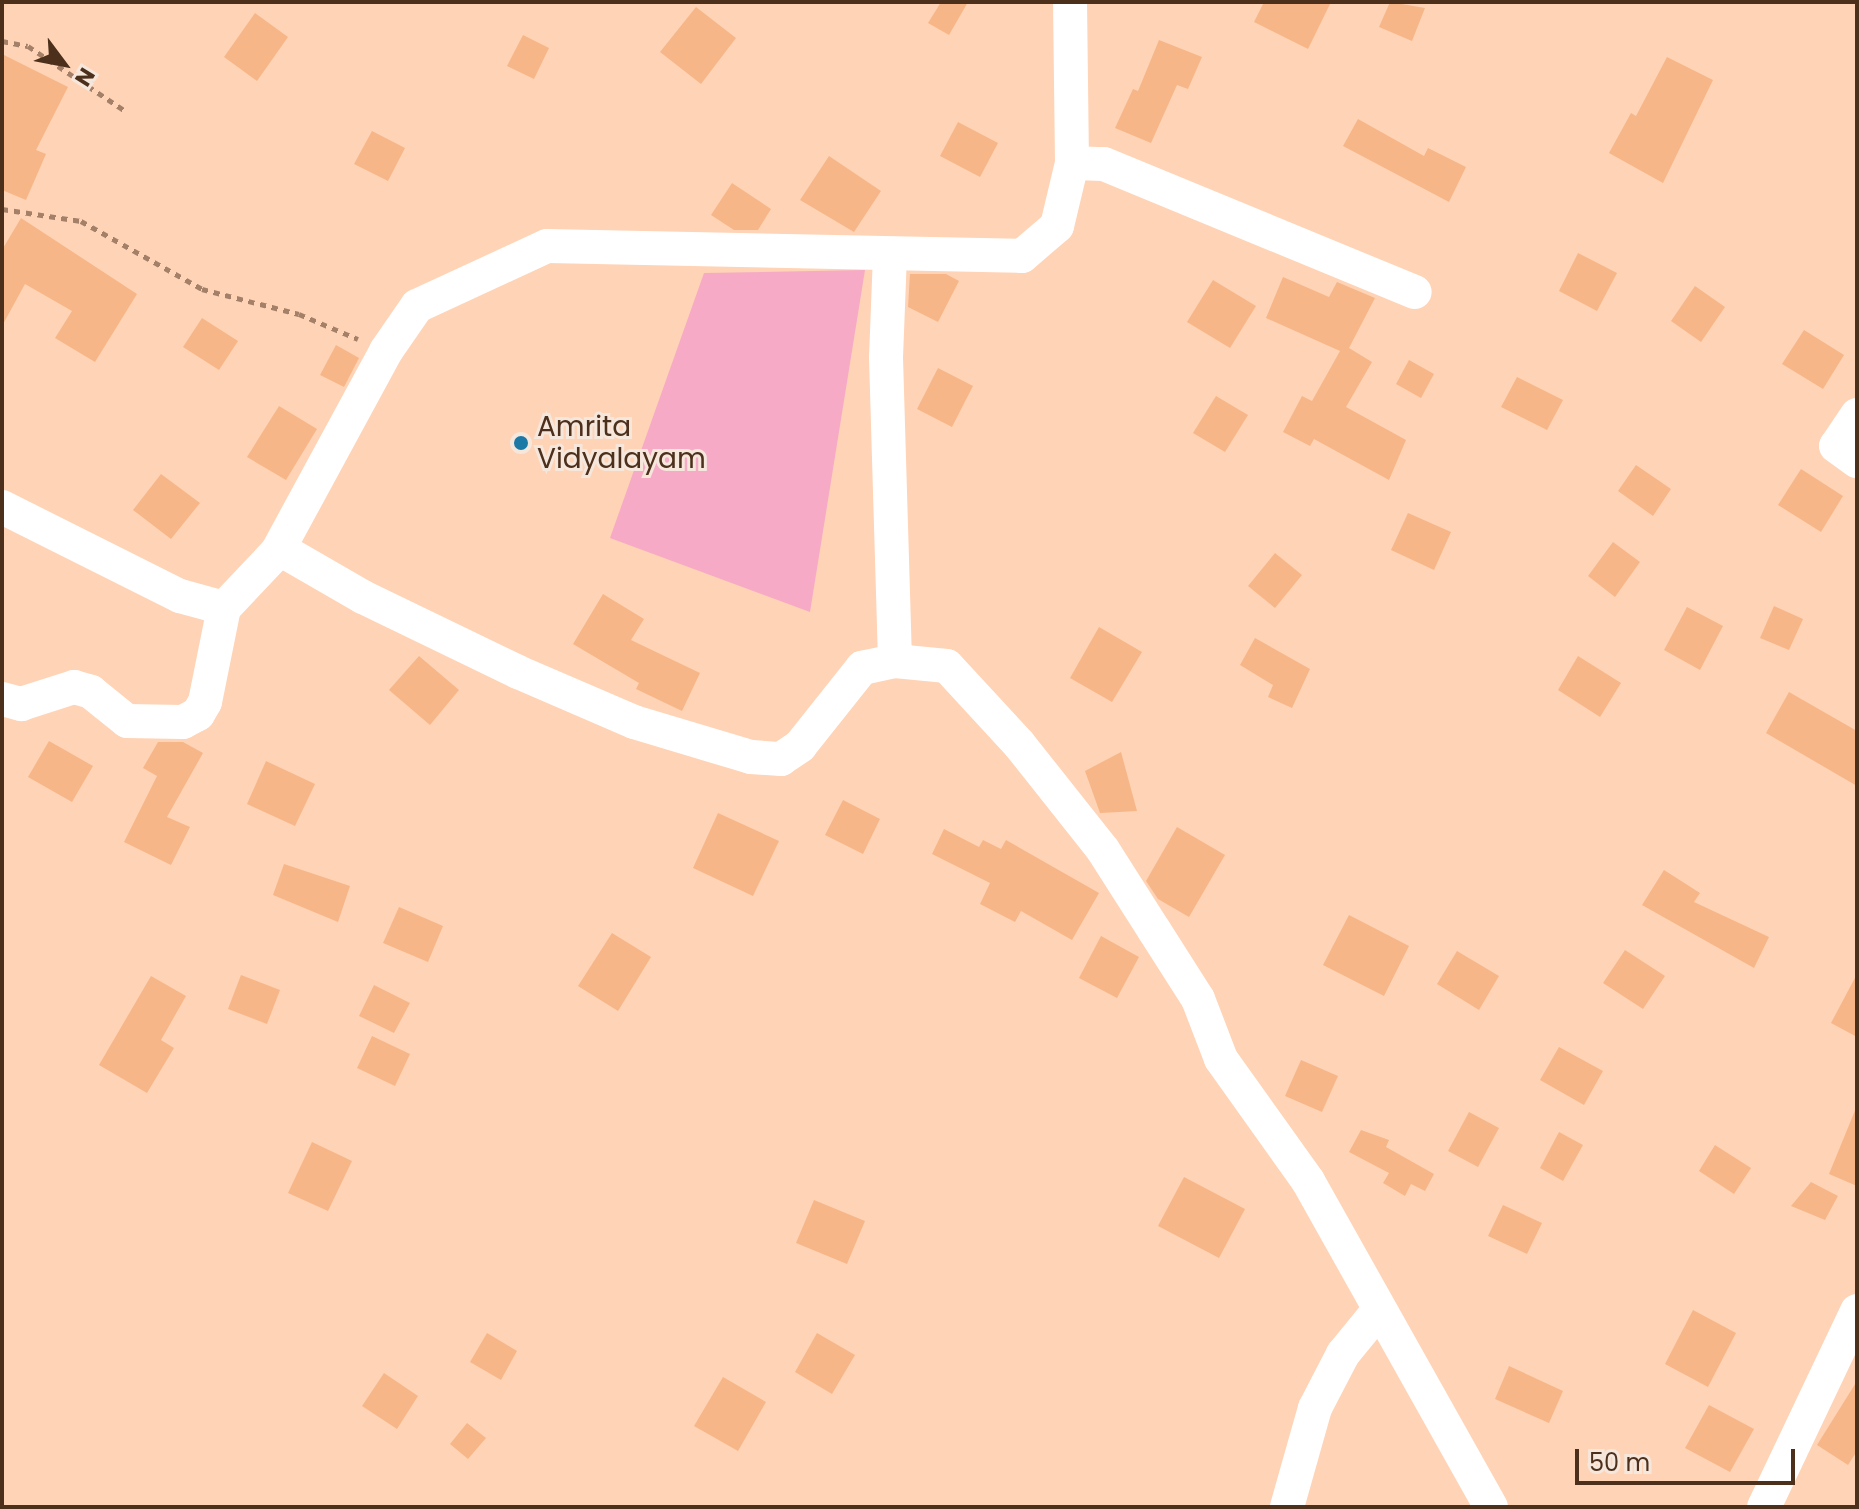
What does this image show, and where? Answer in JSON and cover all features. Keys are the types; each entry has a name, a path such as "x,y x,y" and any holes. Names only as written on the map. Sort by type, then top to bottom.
{"street":[{"path":"2,699 21,704 74,687 91,692 102,706 127,721 183,722 198,714 205,702 224,608 277,552 386,351 417,306 547,246 1022,256 1057,226 1072,163 1070,2"},
{"path":"1072,163 1104,164 1415,292"},
{"path":"890,254 886,357 895,661"},
{"path":"1857,415 1836,446 1857,461"},
{"path":"2,507 180,596 224,608"},
{"path":"277,552 298,557 363,597 518,672 634,722 751,757 781,759 800,746 862,668 895,661 947,666 1019,744 1103,850 1198,999 1221,1059 1308,1181 1491,1507"},
{"path":"1287,1507 1315,1408 1343,1354 1379,1310"},
{"path":"1764,1507 1857,1311"}],"path":[{"path":"2,41 28,46 124,110"},
{"path":"2,209 81,221 202,289 299,314 386,351"}],"shaded area":[{"path":"865,270 810,612 610,538 704,273"}],"building":[{"path":"941,2 968,2 949,35 928,23"},
{"path":"1264,2 1331,2 1308,49 1254,22"},
{"path":"1390,2 1425,8 1412,41 1379,27"},
{"path":"696,7 736,38 701,84 660,52"},
{"path":"255,13 288,37 257,81 224,57"},
{"path":"523,35 549,48 534,79 507,66"},
{"path":"1159,40 1202,57 1188,89 1177,85 1151,143 1115,128 1133,89 1138,91"},
{"path":"2,54 68,87 36,150 46,154 26,200 2,190"},
{"path":"1667,57 1713,80 1663,183 1609,153 1631,113 1636,116"},
{"path":"1358,119 1424,156 1428,148 1466,167 1449,202 1343,146"},
{"path":"958,122 998,143 980,177 940,156"},
{"path":"372,131 405,148 388,181 354,164"},
{"path":"829,156 881,191 854,232 800,200"},
{"path":"732,183 771,209 758,230 734,230 711,215"},
{"path":"21,218 137,294 95,362 55,338 72,311 25,284 2,326 2,250"},
{"path":"1578,253 1617,273 1597,311 1559,291"},
{"path":"910,274 946,274 959,281 938,322 908,307"},
{"path":"1283,277 1329,297 1337,282 1375,298 1349,348 1372,362 1346,407 1406,440 1389,480 1314,439 1310,446 1283,432 1302,396 1312,401 1340,351 1266,318"},
{"path":"1213,280 1256,306 1230,348 1187,322"},
{"path":"1695,286 1725,307 1701,342 1671,321"},
{"path":"202,318 238,341 219,370 183,347"},
{"path":"1804,330 1844,355 1823,389 1782,364"},
{"path":"336,345 359,358 344,387 320,375"},
{"path":"1409,360 1434,374 1421,398 1396,384"},
{"path":"938,368 973,386 952,427 917,409"},
{"path":"1517,377 1563,400 1547,430 1501,407"},
{"path":"1216,396 1248,415 1225,452 1193,433"},
{"path":"279,406 317,429 286,480 247,457"},
{"path":"1636,465 1671,489 1653,516 1618,491"},
{"path":"1801,469 1843,496 1821,532 1778,505"},
{"path":"161,474 200,503 171,539 133,510"},
{"path":"1408,513 1451,532 1434,570 1391,550"},
{"path":"1613,542 1640,562 1615,597 1588,576"},
{"path":"1275,553 1302,575 1275,608 1248,586"},
{"path":"603,594 644,619 631,640 700,673 682,711 636,689 639,683 573,644"},
{"path":"1774,606 1803,619 1789,650 1760,638"},
{"path":"1687,607 1723,626 1700,670 1664,650"},
{"path":"1099,627 1142,652 1112,702 1070,678"},
{"path":"1255,638 1310,669 1292,708 1268,697 1273,685 1240,665"},
{"path":"419,656 459,690 430,725 389,690"},
{"path":"1578,656 1621,683 1600,717 1558,690"},
{"path":"1789,692 1857,731 1857,786 1766,733"},
{"path":"49,741 93,766 72,802 28,777"},
{"path":"158,742 183,742 203,753 167,817 190,827 171,865 124,842 157,776 143,768"},
{"path":"1121,752 1137,811 1100,813 1085,771"},
{"path":"266,761 315,784 295,826 247,804"},
{"path":"843,800 880,819 863,854 825,835"},
{"path":"718,813 779,841 753,896 693,868"},
{"path":"1177,827 1225,855 1189,917 1158,899 1146,881"},
{"path":"944,829 979,847 983,840 1001,849 1006,840 1099,893 1072,940 1021,911 1015,922 980,904 990,883 932,854"},
{"path":"284,864 350,886 338,922 273,895"},
{"path":"1664,870 1700,893 1694,902 1769,937 1754,968 1642,905"},
{"path":"399,907 443,926 428,962 383,943"},
{"path":"1349,915 1409,946 1384,996 1323,965"},
{"path":"612,933 651,957 618,1011 578,986"},
{"path":"1101,936 1139,957 1117,998 1079,978"},
{"path":"1625,950 1665,976 1643,1009 1603,983"},
{"path":"1457,951 1499,976 1479,1010 1437,984"},
{"path":"1857,974 1857,1037 1831,1023"},
{"path":"241,975 280,990 267,1024 228,1009"},
{"path":"151,976 186,996 161,1040 174,1048 147,1093 99,1065"},
{"path":"374,985 410,1003 394,1033 359,1016"},
{"path":"372,1036 410,1054 395,1086 357,1068"},
{"path":"1559,1047 1603,1071 1584,1105 1540,1080"},
{"path":"1301,1060 1338,1076 1322,1112 1285,1096"},
{"path":"1857,1108 1857,1186 1829,1174"},
{"path":"1469,1112 1499,1128 1478,1167 1448,1151"},
{"path":"1361,1130 1389,1140 1386,1147 1434,1174 1425,1191 1411,1184 1405,1196 1383,1183 1389,1173 1349,1152"},
{"path":"1559,1132 1583,1145 1563,1181 1540,1168"},
{"path":"312,1142 352,1161 328,1211 288,1193"},
{"path":"1715,1145 1751,1168 1734,1194 1699,1171"},
{"path":"1184,1177 1245,1209 1219,1258 1158,1226"},
{"path":"1811,1182 1838,1196 1825,1220 1791,1206"},
{"path":"814,1200 865,1221 847,1264 796,1243"},
{"path":"1503,1205 1542,1223 1527,1254 1488,1236"},
{"path":"1693,1310 1736,1333 1708,1387 1665,1364"},
{"path":"487,1333 517,1351 501,1380 470,1362"},
{"path":"817,1333 855,1355 832,1394 795,1372"},
{"path":"1509,1366 1563,1391 1549,1423 1495,1399"},
{"path":"384,1373 418,1396 397,1429 362,1406"},
{"path":"723,1377 766,1402 738,1451 694,1426"},
{"path":"1857,1381 1857,1451 1848,1465 1817,1445"},
{"path":"1709,1405 1754,1429 1730,1472 1685,1448"},
{"path":"467,1423 486,1438 468,1459 450,1444"}],"place":[{"name":"Amrita Vidyalayam","path":"521,443"}]}
